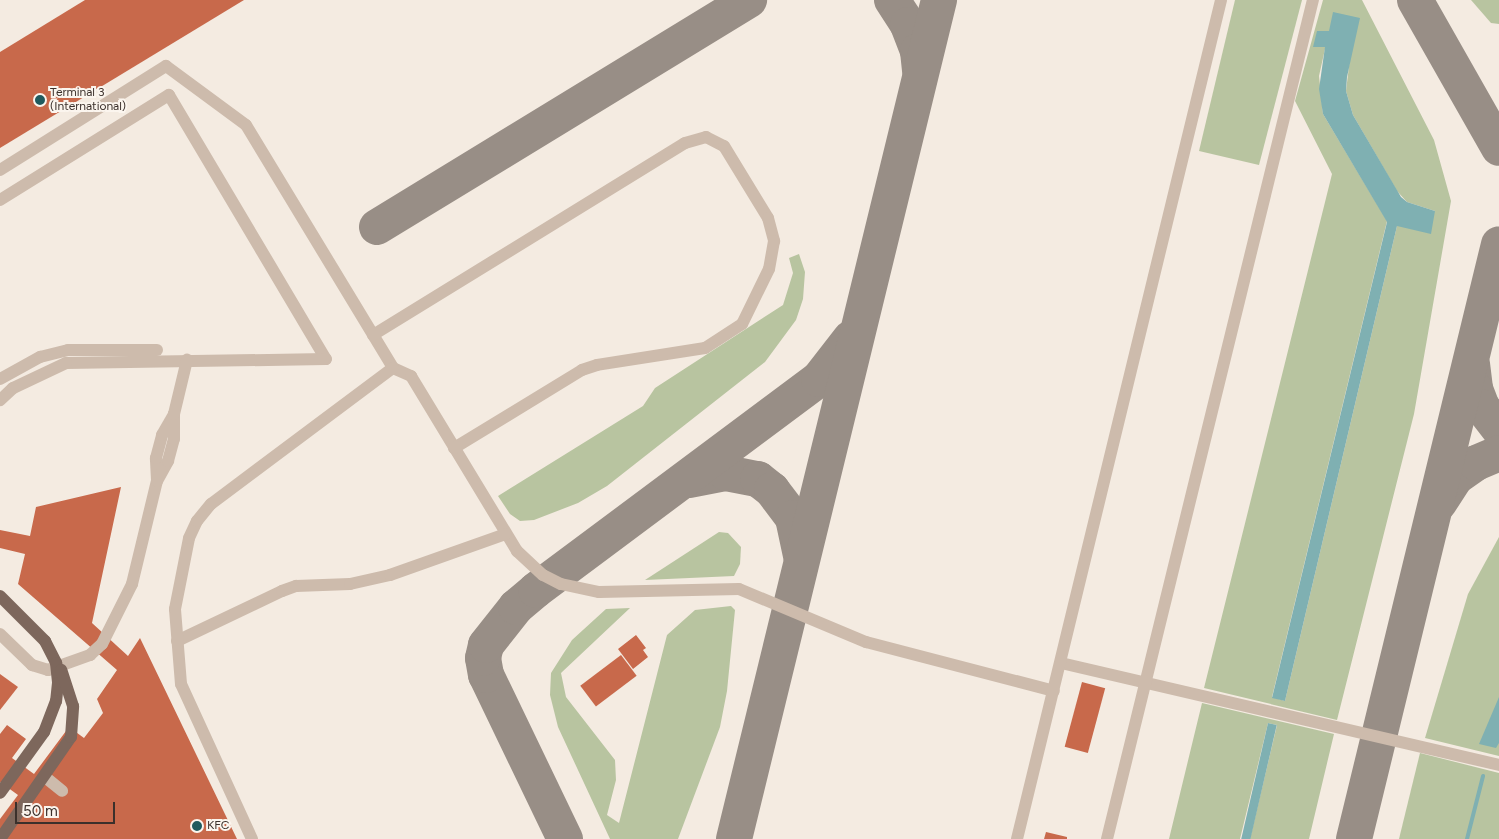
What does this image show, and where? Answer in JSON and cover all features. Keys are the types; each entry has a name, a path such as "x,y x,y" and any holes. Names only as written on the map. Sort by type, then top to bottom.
{"main road":[{"path":"0,596 30,624 51,652 65,676 74,706 74,727 66,747 0,839"},
{"path":"0,793 51,718 58,683 51,652"}],"lane":[{"path":"1017,839 1221,0"},
{"path":"1107,839 1313,0"},
{"path":"0,170 166,66 246,125 393,368 411,376 506,534 527,562 543,575 567,585 599,592 632,593 739,589 866,642 1054,692"},
{"path":"0,200 169,95 326,358 66,363 13,388 0,400"},
{"path":"373,335 685,143 706,137 724,146 768,218 774,241 769,269 742,324 705,348 597,365 582,370 454,448"},
{"path":"13,388 4,377 40,357 68,350 157,350"},
{"path":"0,634 32,665 48,670 90,655 102,644 132,584 157,481 170,456 174,414 186,360"},
{"path":"252,839 184,695 175,609 189,538 204,512 393,368"},
{"path":"177,640 282,590 296,586 350,584 390,576 506,534"},
{"path":"1061,663 1499,765"},
{"path":"45,777 62,792"}],"green space":[{"path":"1235,0 1302,0 1259,165 1199,151"},
{"path":"1323,0 1362,0 1434,140 1451,201 1414,414 1337,720 1204,688 1332,174 1295,101","holes":["1329,31 1350,58 1346,91 1353,115 1397,191 1407,202 1435,211 1397,226 1285,701 1272,697 1387,221 1323,114 1319,76"]},
{"path":"1471,0 1499,0 1499,24 1491,23"},
{"path":"799,254 805,272 803,299 796,320 765,362 607,486 578,503 534,520 520,521 510,514 498,496 643,406 655,388 783,305 793,273 789,258"},
{"path":"719,532 728,533 741,547 740,564 734,576 645,580"},
{"path":"1499,537 1499,756 1425,738 1468,594"},
{"path":"731,606 735,610 727,691 720,727 678,839 610,839 558,727 550,695 551,673 572,640 606,609 630,608 561,673 566,697 615,760 616,780 607,815 619,823 667,635 695,610"},
{"path":"1202,703 1334,734 1309,839 1250,839 1277,725 1268,723 1240,839 1169,839"},
{"path":"1420,753 1499,773 1499,839 1399,839"}],"water":[{"path":"1333,12 1360,18 1347,77 1346,91 1353,115 1401,197 1407,202 1435,211 1431,234 1397,226 1285,701 1272,698 1387,222 1323,114 1319,89 1325,47 1313,47 1317,31 1329,31"},
{"path":"1499,697 1499,743 1496,748 1479,744"},
{"path":"1268,723 1277,725 1250,839 1241,839"}],"building":[{"name":"Terminal 3 (International)","path":"85,0 244,0 0,148 0,52"},
{"path":"121,487 92,623 128,656 140,638 237,839 0,839 0,819 18,795 0,782 0,734 7,725 26,739 12,758 34,774 69,727 84,738 103,713 97,699 117,670 18,584 25,554 0,548 0,530 30,536 36,507"},
{"path":"636,635 646,648 643,650 648,657 633,669 618,649"},
{"path":"621,655 637,676 596,706 580,686"},
{"path":"0,674 18,687 0,710"},
{"path":"1082,682 1105,688 1088,753 1065,747"},
{"path":"1046,832 1067,837 1067,839 1044,839"}],"waterway":[{"path":"1467,839 1483,776"}],"taxiway":[{"path":"377,227 749,0"},
{"path":"892,0 908,25 918,51 920,71"},
{"path":"734,839 939,0"},
{"path":"1415,0 1499,148"},
{"path":"1354,839 1499,244"},
{"path":"565,839 486,675 483,658 486,645 516,607 536,590 819,379 850,339"},
{"path":"1472,364 1475,389 1482,407 1499,429"},
{"path":"1439,503 1456,477 1476,463 1499,453"},
{"path":"689,480 726,473 758,479 772,490 793,518 801,557"}],"place":[{"name":"Terminal 3 (International)","path":"40,100"},
{"name":"KFC","path":"197,826"}]}
